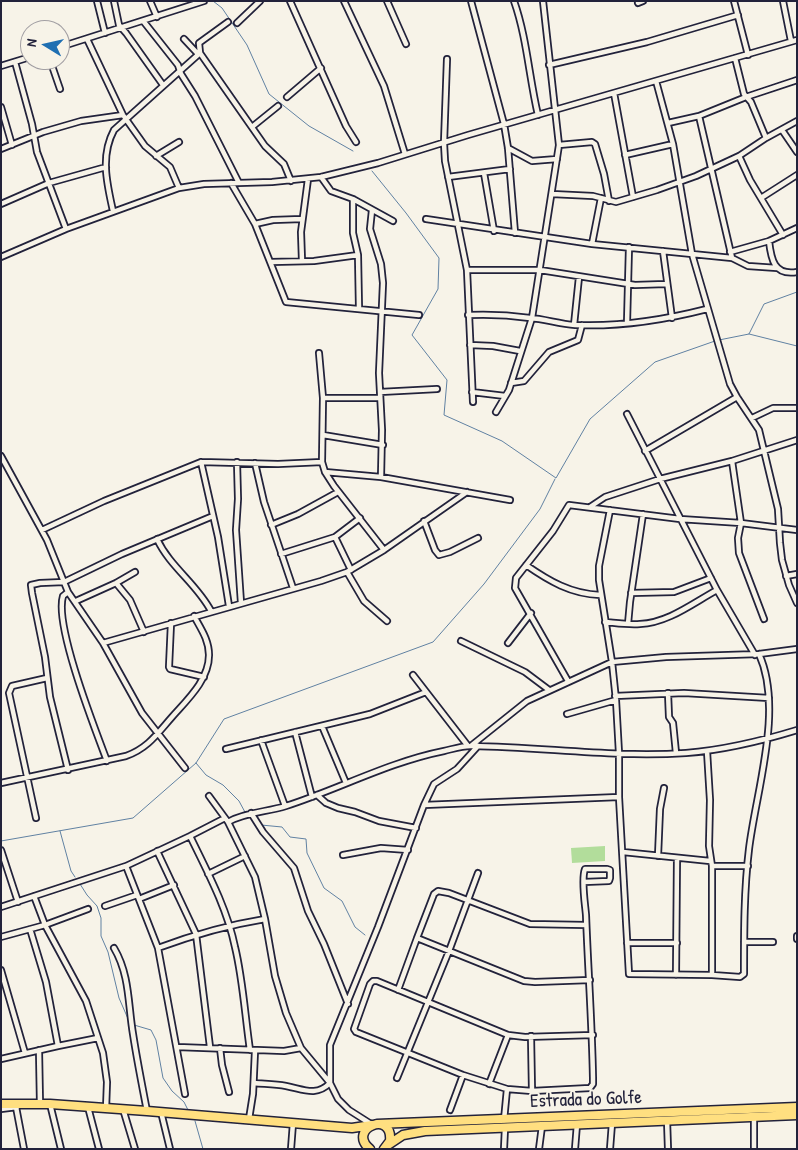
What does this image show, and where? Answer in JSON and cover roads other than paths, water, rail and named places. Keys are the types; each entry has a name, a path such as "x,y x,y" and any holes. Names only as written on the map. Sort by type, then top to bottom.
{"highway":[{"path":"1,1102 18,1105 50,1104 123,1109 352,1128 374,1124"},
{"name":"Estrada do Golfe","path":"386,1147 404,1135 425,1131 505,1124 797,1107"},
{"name":"Estrada do Golfe","path":"374,1124 505,1124 542,1126 797,1115"},
{"path":"370,1149 365,1144 364,1135 368,1127 374,1124"},
{"name":"Estrada do Golfe","path":"374,1124 385,1126 390,1133 390,1141 386,1147"}],"street":[{"path":"97,1 105,33"},
{"path":"114,1 121,29 163,84"},
{"path":"150,1 157,17"},
{"path":"70,44 144,22 204,1"},
{"path":"237,22 260,1"},
{"path":"290,1 346,126 356,142"},
{"path":"344,1 384,86 405,154"},
{"path":"387,1 406,44"},
{"path":"471,1 504,124 508,148 515,233"},
{"path":"514,1 523,28 538,115"},
{"path":"496,412 511,383 532,318 557,159 558,145 543,1"},
{"path":"734,1 748,55"},
{"path":"1,257 66,229 180,188 204,184 321,177 378,163 504,124 794,41 783,1"},
{"path":"549,65 647,42 738,15"},
{"path":"144,22 178,65 222,146 239,183"},
{"path":"113,211 106,166 106,152 116,127 124,117 199,54 199,43 228,22"},
{"path":"87,39 124,117 145,146 170,167 180,188"},
{"path":"184,39 199,54 265,146 284,164 291,180"},
{"path":"735,58 746,97 751,102 766,138"},
{"path":"448,59 444,143 448,177 467,270 473,402"},
{"path":"1,66 20,60"},
{"path":"15,62 32,124 36,152 66,229"},
{"path":"287,98 321,68"},
{"path":"54,70 60,88"},
{"path":"668,123 700,116 746,97 797,80"},
{"path":"656,81 673,144 692,254 730,384 737,398 759,430 778,509 780,543 786,576 797,602"},
{"path":"614,93 633,197"},
{"path":"252,126 278,106"},
{"path":"1,107 12,145"},
{"path":"700,116 732,258"},
{"path":"1,149 81,121 124,117"},
{"path":"552,194 587,195 616,202 633,197 680,182 711,169 739,156 797,121"},
{"path":"782,130 797,152"},
{"path":"156,156 178,142"},
{"path":"558,145 592,142 595,144 604,174 609,201"},
{"path":"625,154 673,144"},
{"path":"508,148 532,161 557,159"},
{"path":"739,156 783,235"},
{"path":"1,204 49,183 106,166"},
{"path":"448,177 510,169"},
{"path":"484,173 494,231"},
{"path":"761,198 797,175"},
{"path":"321,177 331,191 353,199 393,221"},
{"path":"302,261 300,239 308,179"},
{"path":"231,182 255,224 286,302 419,315"},
{"path":"592,244 601,198"},
{"path":"353,199 353,233 358,255 359,308"},
{"path":"372,210 370,228 382,274 379,373 383,445 382,477"},
{"path":"255,224 273,220 302,219"},
{"path":"426,219 494,231 592,244 732,258 748,266 777,268 785,272 797,272"},
{"path":"730,252 769,241 797,228"},
{"path":"769,241 772,258 777,268"},
{"path":"627,323 629,247"},
{"path":"663,251 672,318"},
{"path":"271,262 320,260 358,255"},
{"path":"467,270 540,270 628,284 666,284"},
{"path":"574,325 579,277"},
{"path":"468,314 532,318 582,325 672,318 707,309"},
{"path":"511,383 524,381 549,352 578,340 582,325"},
{"path":"470,345 493,346 520,351"},
{"path":"319,353 323,398 322,462 325,472 338,492 384,550"},
{"path":"380,392 437,389"},
{"path":"472,392 505,396"},
{"path":"323,398 380,398"},
{"path":"645,451 737,398"},
{"path":"752,418 773,408 797,408"},
{"path":"610,510 599,566 600,595 612,662 616,698 627,972 629,974 743,976 749,850 768,739 769,698 767,674 757,654 717,590 627,414"},
{"path":"323,435 383,445"},
{"path":"590,507 605,497 660,479 764,451 797,440"},
{"path":"1,456 42,530 68,592 103,644 137,704 158,735 185,768"},
{"path":"732,460 740,523 739,553 764,619"},
{"path":"42,530 104,501 201,462 278,464 322,462"},
{"path":"201,462 218,538 229,606"},
{"path":"237,462 236,536 241,603"},
{"path":"255,463 271,525 293,588"},
{"path":"325,472 382,477 510,500"},
{"path":"271,525 298,514 338,492"},
{"path":"103,644 349,571 384,550 467,492"},
{"path":"568,681 549,651 515,588 516,578 553,531 567,507 572,504 680,519 740,523 797,530"},
{"path":"628,624 643,514"},
{"path":"68,770 47,678 45,657 31,585 64,582 212,516"},
{"path":"281,554 335,537 360,518"},
{"path":"424,521 435,550 439,555 450,552 478,538"},
{"path":"335,537 364,601 387,621"},
{"path":"157,539 168,558 180,574 206,601 211,611"},
{"path":"526,565 554,584 585,593 600,595"},
{"path":"76,602 116,583 134,572"},
{"path":"786,576 797,574"},
{"path":"631,593 674,592 711,578"},
{"path":"116,583 130,600 144,632"},
{"path":"605,622 646,624 666,618 717,590"},
{"path":"68,592 63,596 61,604 67,643 107,761"},
{"path":"508,643 530,613"},
{"path":"1,783 68,770 137,752 158,735 192,695 204,677 208,662 208,647 206,638 194,616"},
{"path":"171,623 170,669 204,677"},
{"path":"461,641 525,672 549,690"},
{"path":"254,1083 274,1084 308,1091 324,1090 330,1083 330,1045 348,1004 424,805 434,784 456,769 473,746 524,702 612,662 666,657 757,654 797,649"},
{"path":"413,675 473,746"},
{"path":"36,818 9,693 12,686 47,678"},
{"path":"226,749 382,710 426,692"},
{"path":"567,714 616,698 668,694 769,698"},
{"path":"668,694 669,717 672,723 676,753"},
{"path":"322,726 346,783"},
{"path":"1,907 126,866 226,820 285,806 423,755 473,746 509,746 540,750 619,753 708,751 768,739 797,730"},
{"path":"295,732 312,797"},
{"path":"261,740 285,806"},
{"path":"708,751 712,975"},
{"path":"658,856 659,814 664,788"},
{"path":"317,795 326,803 338,808 379,821 416,828"},
{"path":"209,796 226,820 254,877 265,919 275,976 286,1013 301,1048 330,1083 338,1099 349,1110 374,1124"},
{"path":"424,805 619,797"},
{"path":"251,813 263,832 297,873 300,890 308,911 324,944 348,1004"},
{"path":"190,836 230,925 237,955 250,1050"},
{"path":"343,855 381,848 408,850"},
{"path":"1,850 18,902"},
{"path":"157,851 196,934 210,1048"},
{"path":"623,852 748,866"},
{"path":"208,874 245,856"},
{"path":"676,975 677,858"},
{"path":"126,866 158,948 185,1094"},
{"path":"584,882 609,880 610,870 586,869 584,872 584,882 586,925 590,980 594,1078 590,1088 532,1091 507,1090 463,1075 356,1032 354,1029 370,984 373,981 377,981 508,1035 592,1035"},
{"path":"397,1078 406,1052 449,951 478,873"},
{"path":"105,906 174,885"},
{"path":"398,990 434,894 438,891 444,891 530,924 586,925"},
{"path":"34,896 46,925 86,1001 103,1053 107,1082 106,1109"},
{"path":"1,937 46,925 88,909"},
{"path":"158,948 196,934 230,925 265,919"},
{"path":"30,929 46,982 58,1046"},
{"path":"417,938 517,979 529,982 590,980"},
{"path":"744,942 773,942"},
{"path":"627,943 677,943"},
{"path":"114,948 122,960 132,1032 147,1111"},
{"path":"1,970 24,1053"},
{"path":"489,1084 508,1035"},
{"path":"531,1036 532,1091"},
{"path":"1,1059 98,1038"},
{"path":"177,1047 255,1051 284,1051 301,1048"},
{"path":"220,1048 223,1071 229,1092"},
{"path":"39,1050 40,1104"},
{"path":"249,1119 254,1083 255,1051"},
{"path":"450,1110 463,1075"},
{"path":"504,1149 507,1090"},
{"path":"50,1104 62,1149"},
{"path":"1,1110 18,1105 24,1149"},
{"path":"88,1107 98,1149"},
{"path":"123,1109 134,1149"},
{"path":"161,1112 170,1149"},
{"path":"754,1117 754,1149"},
{"path":"667,1120 668,1149"},
{"path":"292,1149 293,1123"},
{"path":"610,1149 612,1123"},
{"path":"575,1149 577,1124"},
{"path":"539,1149 542,1126"}],"waterway":[{"path":"213,1 222,8 247,45 269,94 309,126 353,151"},
{"path":"372,171 439,258 438,289 412,335 447,380 444,415 502,441 556,478 590,419 655,362 715,341"},
{"path":"719,340 749,334 764,304 797,292"},
{"path":"749,334 797,346"},
{"path":"1,841 133,818 196,763 224,719 433,642 484,584 540,509 555,479"},
{"path":"196,763 206,775 223,785 239,801 246,814"},
{"path":"249,817 255,823"},
{"path":"261,825 282,827 290,837 306,839 307,853 324,888 342,901 355,927 365,935"},
{"path":"60,831 71,871 75,877"},
{"path":"80,884 97,906 101,918 101,936 108,952 119,998 129,1021"},
{"path":"134,1025 151,1030 156,1040 163,1078 172,1091 184,1102 188,1110"},
{"path":"195,1121 203,1149"}]}
